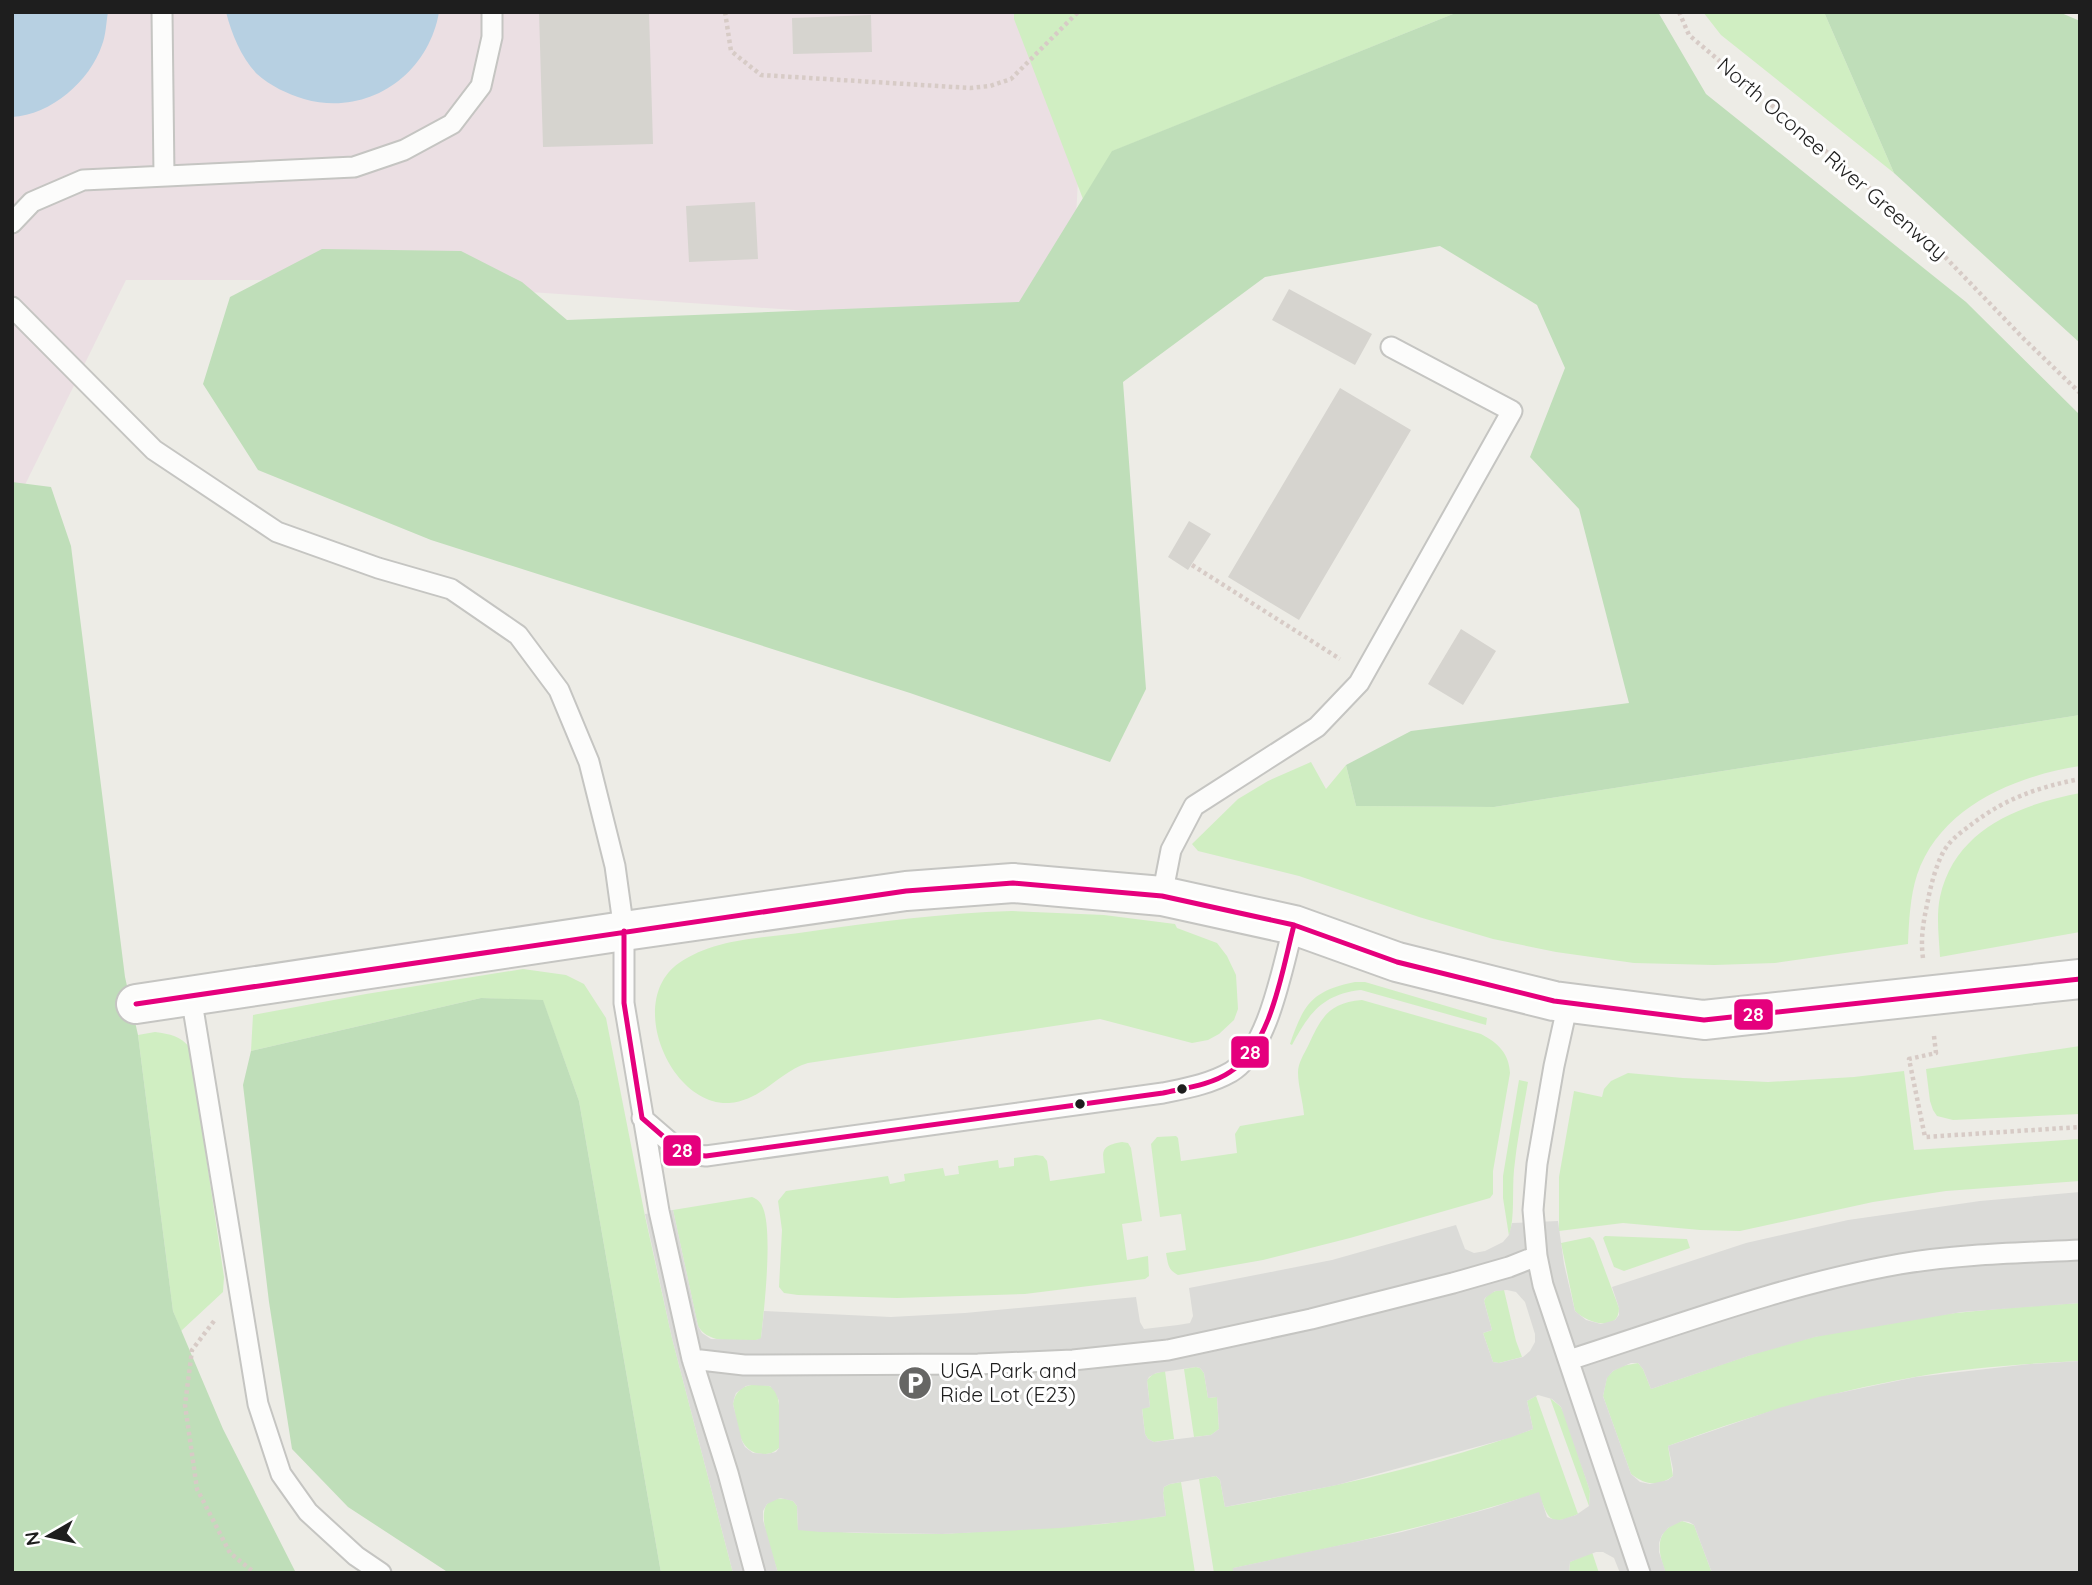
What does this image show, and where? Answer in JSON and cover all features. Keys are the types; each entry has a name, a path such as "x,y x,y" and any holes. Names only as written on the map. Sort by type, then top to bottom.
{"street":[{"path":"136,1004 906,891 1013,883 1162,895 1294,925 1397,962 1554,1001 1704,1020 2080,979"}],"lane":[{"path":"162,12 164,176"},
{"path":"12,223 32,202 83,180 354,167 404,150 452,124 481,86 492,37 492,12"},
{"path":"13,309 154,450 276,532 378,568 451,589 518,635 559,690 589,762 615,866 624,931 624,1003 659,1211 692,1359 728,1473 755,1573"},
{"path":"1162,895 1171,850 1194,806 1317,727 1359,683 1512,411 1391,347"},
{"path":"642,1118 688,1154 706,1156 1203,1085 1232,1071 1251,1054 1265,1030 1294,925"},
{"path":"191,996 258,1404 281,1474 308,1511 356,1556 381,1573"},
{"path":"1568,1003 1537,1164 1533,1210 1537,1256 1543,1285 1640,1573"},
{"path":"1569,1360 1778,1293 1836,1278 1902,1264 1990,1254 2080,1250"},
{"path":"692,1359 744,1365 978,1364 1073,1360 1168,1350 1311,1319 1453,1283 1537,1256"}],"path":[{"path":"724,12 731,51 761,75 970,88 989,86 1011,79 1078,12"},
{"name":"North Oconee River Greenway","path":"1679,12 1689,35 1920,231 2080,393"},
{"path":"1192,565 1343,661"},
{"path":"1921,947 1922,924 1931,883 1947,846 1976,821 2010,799 2050,785 2080,779"},
{"path":"1934,1037 1936,1054 1909,1059 1925,1136 2080,1127"},
{"path":"240,1286 192,1350 185,1405 197,1489 230,1553 255,1573"}],"shaded area":[{"path":"12,12 1087,12 1070,329 356,280 126,280 15,505 12,505"},
{"name":"UGA Park and Ride Lot (E23)","path":"2080,1192 2080,1303 1962,1312 1815,1337 1748,1356 1651,1389 1643,1369 1638,1363 1631,1363 1613,1371 1607,1378 1603,1396 1631,1474 1640,1482 1650,1484 1668,1480 1673,1476 1668,1446 1779,1408 1916,1377 2080,1361 2080,1573 1712,1573 1694,1525 1682,1521 1668,1528 1659,1543 1666,1573 1620,1573 1614,1558 1603,1552 1596,1552 1570,1562 1569,1573 1233,1573 1233,1568 1402,1532 1539,1492 1547,1517 1560,1520 1576,1515 1589,1506 1590,1491 1561,1407 1552,1399 1538,1395 1527,1401 1533,1429 1509,1438 1337,1485 1225,1507 1220,1480 1216,1476 1170,1484 1164,1487 1163,1493 1166,1516 1130,1521 1060,1528 942,1534 821,1532 798,1530 797,1506 793,1501 780,1498 767,1504 763,1511 763,1520 778,1573 733,1573 672,1338 645,1214 673,1210 698,1326 702,1333 711,1339 756,1340 761,1338 764,1311 891,1317 1136,1297 1140,1322 1144,1329 1178,1325 1190,1323 1193,1316 1189,1288 1332,1260 1456,1225 1465,1249 1474,1253 1503,1242 1509,1235 1512,1223 1558,1221 1575,1311 1586,1320 1601,1324 1615,1320 1619,1315 1612,1287 1746,1243 1848,1220 1980,1201","holes":["1495,1291 1516,1292 1525,1302 1535,1342 1523,1357 1499,1363 1493,1362 1483,1333 1492,1330 1484,1301","1200,1368 1204,1373 1208,1398 1217,1397 1219,1429 1211,1435 1154,1442 1148,1439 1142,1409 1150,1407 1147,1381 1156,1373","746,1386 770,1386 775,1392 779,1401 779,1448 776,1452 753,1453 742,1441 733,1404 736,1393"]}],"green space":[{"path":"1014,12 1458,12 1113,151 1083,199 1014,19"},
{"path":"1458,12 1658,12 1706,94 1966,302 2080,415 2080,715 1494,807 1356,806 1346,765 1411,731 1629,703 1579,509 1530,457 1565,368 1537,305 1440,246 1265,277 1123,382 1146,689 1110,762 910,693 431,540 258,470 203,384 230,297 322,249 461,251 522,282 567,320 1019,302 1112,151"},
{"path":"1703,12 1824,12 1894,173 1721,35"},
{"path":"1824,12 2059,12 2080,21 2080,343 1894,173"},
{"path":"12,482 51,487 71,546 125,977 138,1035 173,1311 223,1429 296,1573 12,1573"},
{"path":"2080,715 2080,766 2030,778 2006,787 1962,813 1943,831 1928,851 1917,875 1911,900 1908,944 1775,963 1634,963 1556,952 1493,939 1299,876 1198,851 1192,844 1238,799 1268,781 1311,762 1326,789 1346,765 1356,806 1494,807"},
{"path":"2080,793 2080,932 1940,957 1940,897 1948,874 1960,854 1975,837 2013,813"},
{"path":"1012,911 1104,915 1175,924 1177,928 1217,943 1236,975 1238,1009 1234,1020 1219,1034 1208,1040 1192,1043 1100,1019 808,1063 797,1067 761,1092 729,1103 708,1099 689,1088 673,1070 662,1048 656,1025 656,1001 663,980 679,963 708,948 740,940 883,921"},
{"path":"523,969 566,975 584,984 606,1018 672,1338 733,1573 661,1573 579,1101 543,1001 481,998 251,1051 253,1015"},
{"path":"1355,982 1365,982 1487,1018 1486,1025 1361,990 1337,996 1319,1007 1305,1023 1292,1045 1290,1044 1300,1018 1312,1001 1329,990"},
{"path":"481,998 543,1000 579,1101 661,1573 449,1573 348,1507 292,1449 269,1302 243,1085 251,1051"},
{"path":"1362,1000 1481,1034 1493,1041 1505,1054 1510,1073 1493,1171 1493,1194 1490,1198 1263,1260 1178,1275 1172,1271 1166,1253 1186,1250 1181,1214 1160,1217 1151,1144 1157,1137 1176,1136 1181,1161 1237,1153 1235,1134 1240,1126 1304,1115 1298,1069 1313,1036 1333,1008"},
{"path":"155,1032 175,1036 190,1048 224,1277 223,1292 181,1331 173,1311 138,1035"},
{"path":"2080,1046 2080,1114 1953,1120 1937,1116 1933,1110 1926,1069"},
{"path":"1904,1071 1914,1150 2080,1139 2080,1181 1946,1191 1873,1202 1740,1231 1623,1223 1559,1231 1559,1177 1574,1091 1602,1097 1604,1089 1611,1081 1628,1073 1768,1082"},
{"path":"1519,1080 1528,1082 1515,1159 1509,1236 1503,1198 1503,1176"},
{"path":"1122,1142 1128,1143 1131,1148 1142,1221 1122,1224 1127,1260 1148,1256 1149,1276 1145,1279 1025,1294 897,1298 798,1295 784,1293 779,1287 782,1230 778,1201 786,1191 888,1176 890,1184 905,1181 904,1174 943,1168 945,1176 959,1174 958,1166 998,1160 999,1168 1014,1166 1014,1158 1036,1155 1043,1156 1047,1161 1050,1181 1105,1173 1103,1160 1106,1148"},
{"path":"752,1197 759,1201 766,1219 767,1272 761,1339 716,1339 698,1326 673,1210"},
{"path":"1590,1237 1594,1241 1619,1308 1618,1316 1608,1323 1594,1322 1575,1311 1561,1243"},
{"path":"1603,1238 1687,1239 1690,1248 1624,1271 1614,1267"},
{"path":"1504,1290 1522,1357 1499,1363 1493,1362 1483,1333 1492,1330 1484,1301 1492,1292"},
{"path":"2080,1303 2080,1361 1997,1366 1935,1374 1883,1383 1790,1406 1668,1446 1673,1476 1657,1483 1647,1482 1631,1474 1603,1396 1607,1377 1622,1366 1638,1363 1651,1389 1773,1348 1847,1330 1946,1314"},
{"path":"1196,1367 1204,1373 1208,1398 1217,1397 1219,1429 1211,1435 1194,1437 1184,1369"},
{"path":"1165,1371 1174,1439 1154,1442 1145,1434 1142,1408 1150,1407 1147,1380 1153,1374"},
{"path":"751,1385 773,1388 778,1399 779,1448 770,1453 763,1454 748,1449 740,1436 733,1404 741,1389"},
{"path":"1536,1396 1578,1514 1560,1520 1550,1518 1538,1493 1425,1525 1234,1568 1233,1573 1214,1573 1199,1479 1216,1476 1220,1480 1225,1507 1381,1475 1458,1454 1533,1429 1527,1401"},
{"path":"1550,1398 1561,1407 1566,1418 1590,1491 1589,1506"},
{"path":"1181,1482 1195,1573 778,1573 764,1523 764,1511 768,1502 777,1499 793,1501 797,1506 798,1529 942,1534 1103,1524 1166,1516 1164,1487"},
{"path":"1682,1521 1694,1525 1712,1573 1666,1573 1660,1549 1662,1535 1666,1529"},
{"path":"1592,1552 1599,1573 1569,1573 1570,1562"}],"water":[{"path":"12,12 108,12 102,45 79,83 41,110 12,117"},
{"path":"226,12 439,12 433,35 422,55 408,72 391,86 372,96 350,102 327,103 292,95 257,74 238,45"}],"building":[{"path":"539,12 649,12 653,144 543,147"},
{"path":"871,15 872,52 793,54 792,18"},
{"path":"755,202 758,259 689,262 686,206"},
{"path":"1289,289 1372,334 1355,365 1272,320"},
{"path":"1340,388 1411,430 1299,620 1228,577"},
{"path":"1189,521 1211,534 1188,570 1168,557"},
{"path":"1461,629 1496,651 1463,705 1428,684"}],"transit line":[{"name":"28","path":"136,1004 906,891 1013,883 1162,896 1294,925 1397,962 1554,1001 1704,1020 2080,979"},
{"name":"28","path":"624,931 624,1003 642,1118 688,1154 706,1156 1163,1093 1215,1080 1244,1060 1266,1025 1280,984 1294,925"}],"place":[{"name":"UGA Park and Ride Lot (E23)","path":"915,1383"}]}
